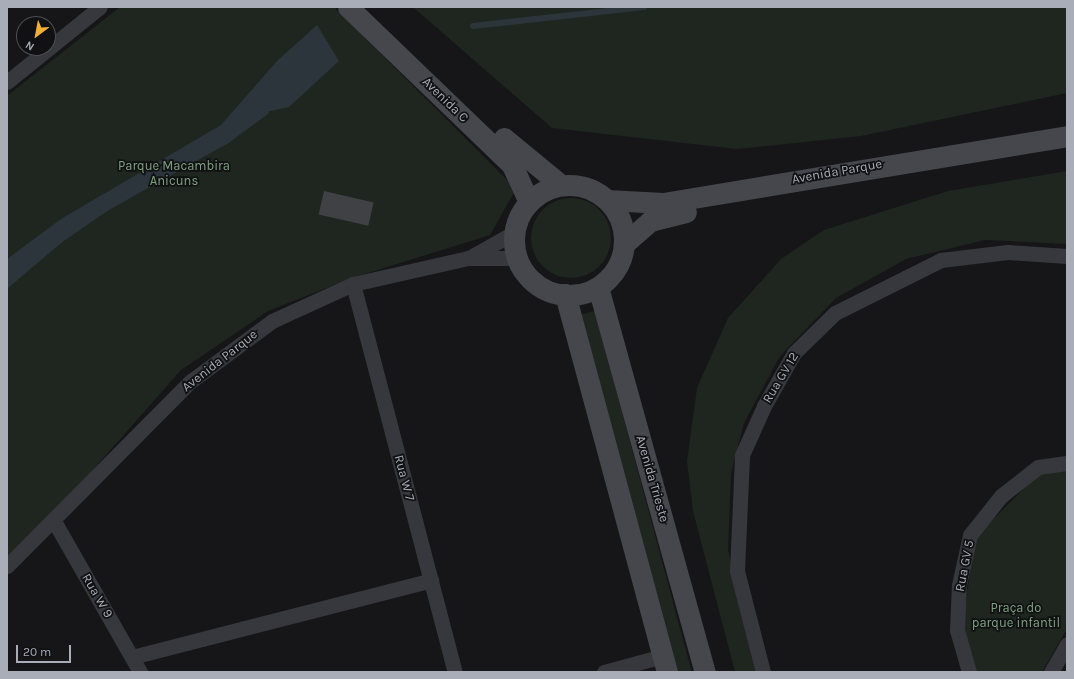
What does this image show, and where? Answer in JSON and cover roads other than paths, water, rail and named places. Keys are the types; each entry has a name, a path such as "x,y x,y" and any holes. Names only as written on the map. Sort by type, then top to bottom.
{"street":[{"path":"7,82 100,7"},
{"name":"Avenida C","path":"348,7 512,164 529,202"},
{"name":"Avenida C","path":"368,7 521,154 562,185"},
{"name":"Avenida Parque","path":"607,200 663,203 1067,136"},
{"name":"Avenida Parque","path":"625,243 650,221 664,215 1067,149"},
{"path":"562,185 586,187 607,200 618,214 625,243 617,268 598,286 582,293 565,294 536,283 517,258 515,232 529,202 544,190 562,185"},
{"name":"Avenida Parque","path":"468,258 515,232"},
{"name":"Rua GV 12","path":"763,672 737,571 742,455 764,406 794,353 836,313 941,260 1008,252 1067,256"},
{"name":"Avenida Parque","path":"7,566 54,521 191,381 272,321 353,284 468,258 517,258"},
{"name":"Rua W 7","path":"353,284 455,672"},
{"name":"Avenida Trieste","path":"598,286 705,672"},
{"path":"565,294 665,664 604,672"},
{"name":"Rua GV 5","path":"969,672 957,630 959,585 970,535 1001,496 1038,467 1067,463"},
{"name":"Rua W 9","path":"54,521 140,672"},
{"path":"132,657 430,580"},
{"path":"1051,672 1067,644"}],"waterway":[{"path":"473,26 644,7"},
{"path":"7,285 60,240 105,209 226,141 266,112"}],"park label":[{"name":"Parque Macambira Anicuns","path":"174,174"},
{"name":"Praça do parque infantil","path":"1016,616"}]}
